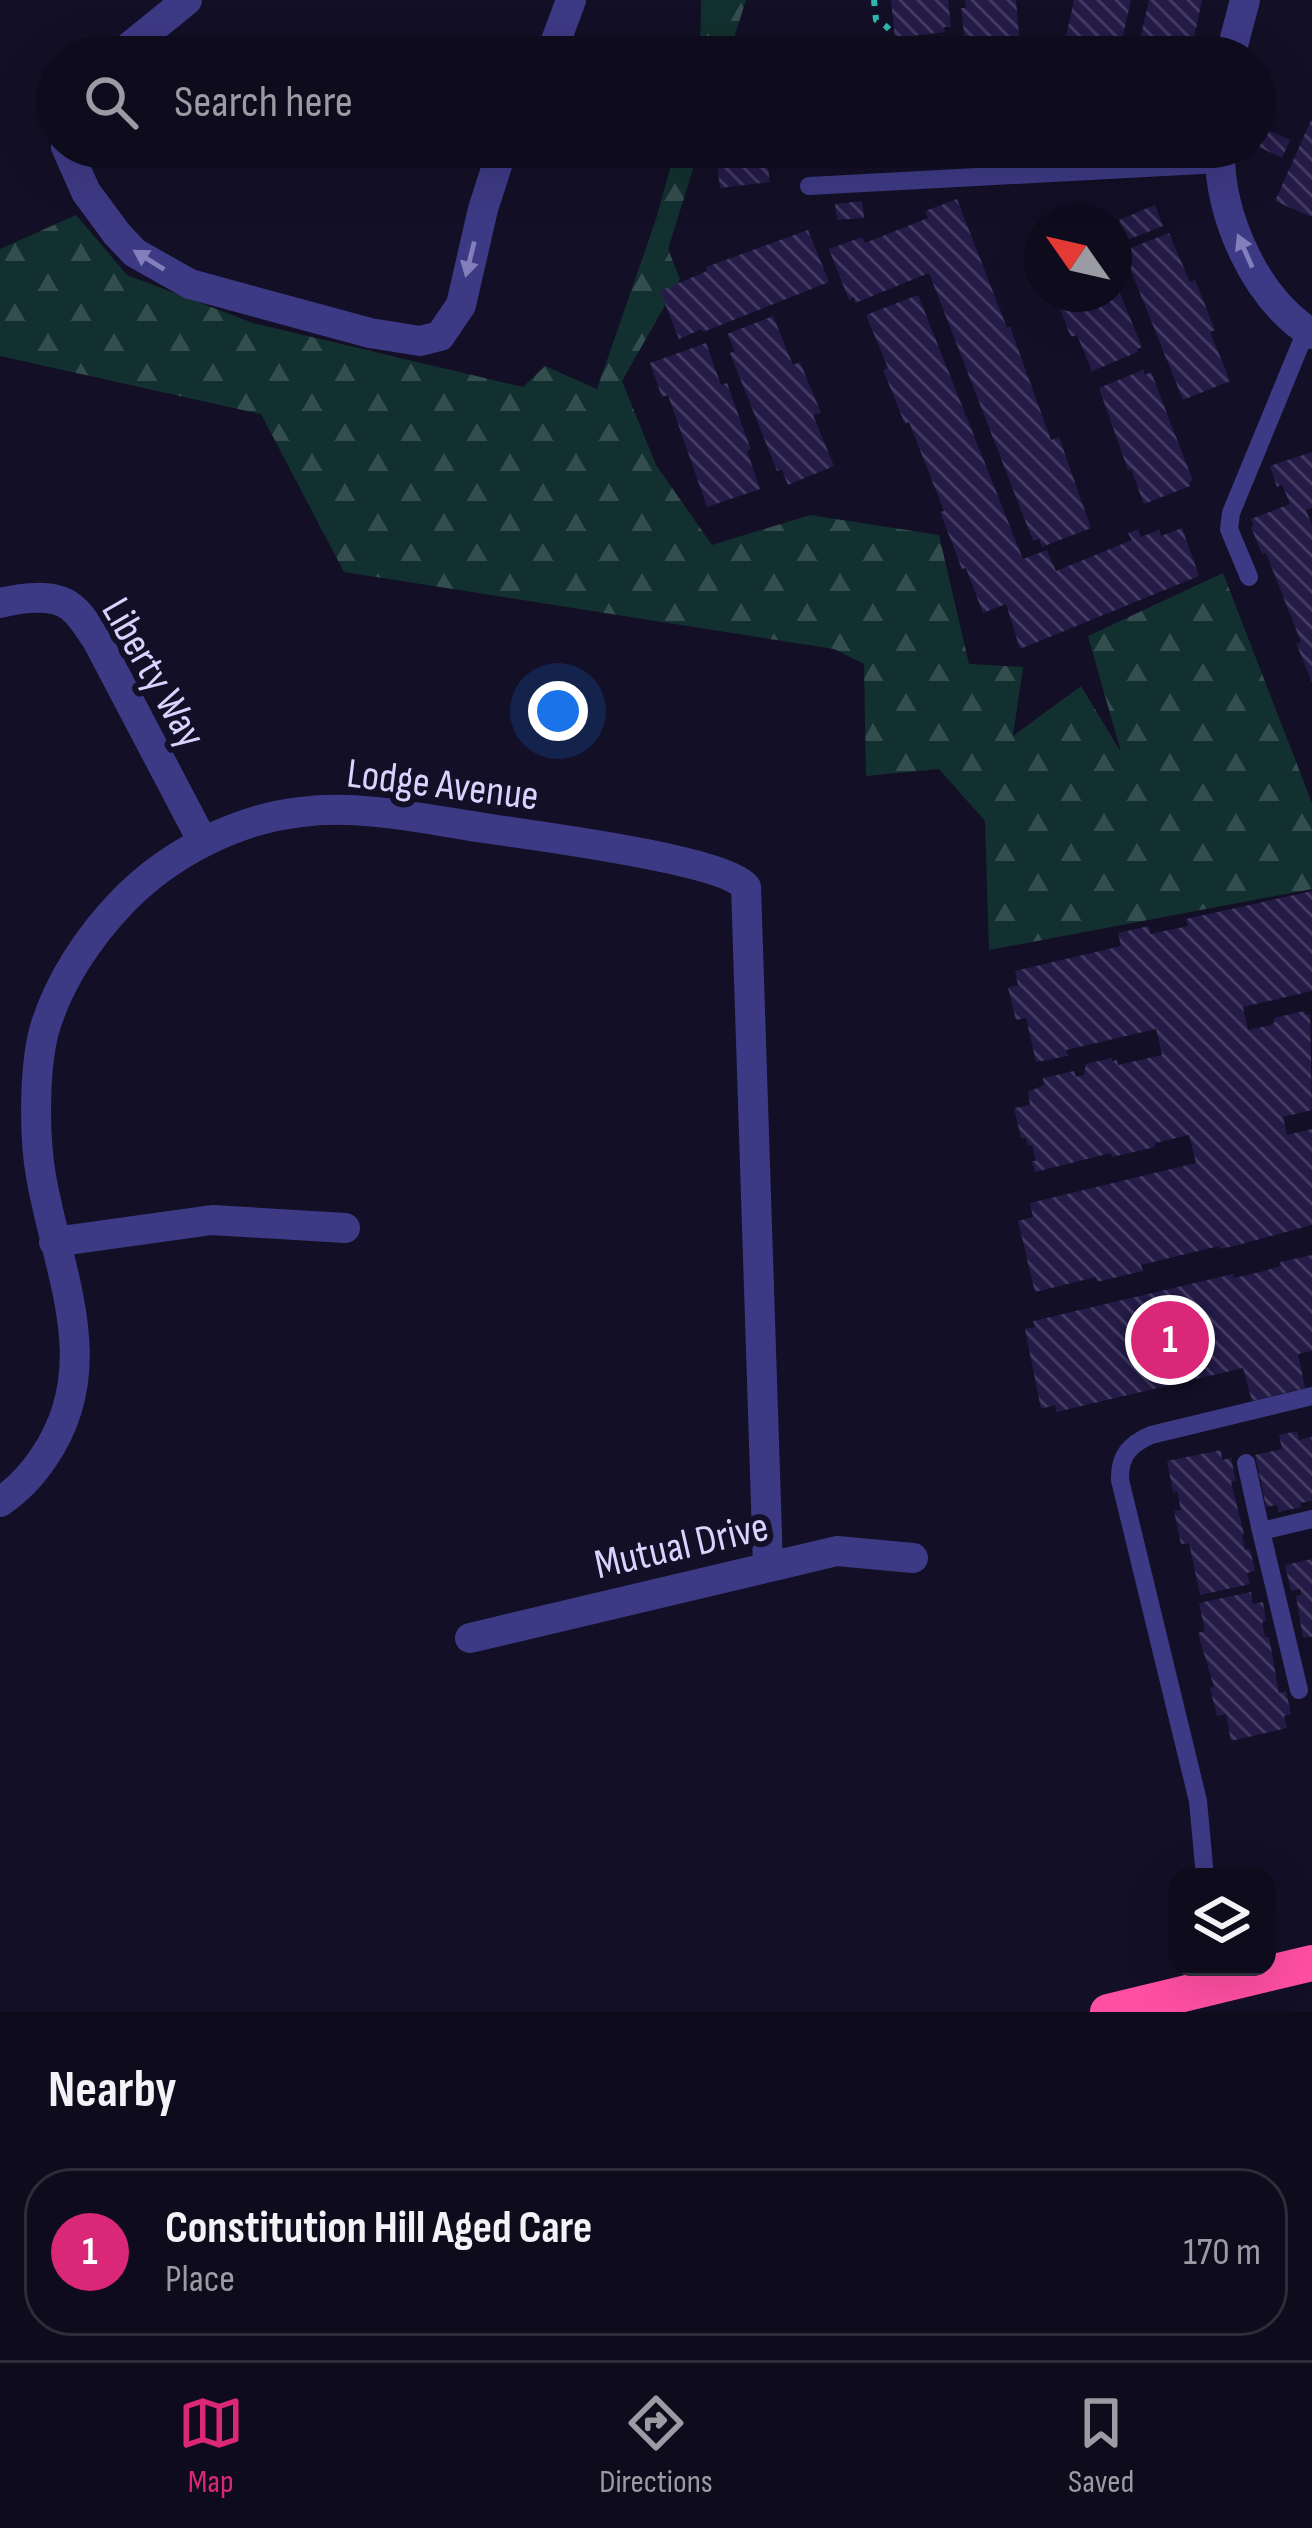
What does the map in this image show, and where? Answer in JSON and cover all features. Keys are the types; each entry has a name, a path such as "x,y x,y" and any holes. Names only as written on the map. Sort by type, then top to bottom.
{"highway":[{"path":"1108,2012 1216,1977 1312,1963"}],"street":[{"path":"143,36 188,0"},
{"path":"558,36 571,0"},
{"path":"1236,36 1245,0"},
{"path":"75,168 86,192 135,253 190,284 370,333 419,341 440,336 461,305 496,168"},
{"path":"1221,168 1224,195 1247,258 1289,316 1309,333"},
{"name":"Liberty Way","path":"0,603 38,598 72,607 97,640 203,842"},
{"name":"Lodge Avenue","path":"0,1502 32,1475 56,1440 69,1408 77,1367 75,1330 40,1171 38,1119 43,1034 85,945 132,891 203,842 300,812 375,813 621,850 707,869 739,879 746,887 767,1566"},
{"path":"55,1242 212,1220 345,1228"},
{"name":"Mutual Drive","path":"470,1639 837,1551 913,1558"}],"lane":[{"path":"809,186 1056,168"},
{"path":"1249,577 1229,529 1231,512 1309,333"},
{"path":"1203,1868 1198,1801 1120,1480 1121,1459 1136,1442 1151,1435 1312,1396"},
{"path":"1246,1463 1300,1690"},
{"path":"1261,1531 1312,1519"}],"path":[{"path":"874,0 876,20 894,36"}],"green space":[{"path":"701,0 746,0 735,36 700,36"},
{"path":"670,168 693,168 668,249 680,279 622,381 656,465 712,545 810,515 939,535 969,664 1023,667 1013,736 1081,686 1121,752 1088,636 1223,573 1312,803 1312,889 989,950 985,821 939,769 866,776 864,664 834,649 344,572 261,414 0,356 0,249 76,215 127,275 253,323 523,387 545,366 597,389"}],"building":[{"path":"891,0 948,0 951,27 944,27 945,32 895,36"},
{"path":"965,0 1016,0 1019,36 964,36 961,8 966,8"},
{"path":"1074,0 1131,0 1123,36 1066,36"},
{"path":"1149,0 1202,0 1194,36 1141,36"},
{"path":"1312,118 1312,217 1275,201"},
{"path":"1276,134 1290,140 1282,158 1276,155"},
{"path":"718,168 768,168 770,182 720,188"},
{"path":"957,199 1051,440 1059,437 1091,528 1042,547 1039,539 1033,541 929,273 855,303 854,297 849,300 829,249 862,237 865,243 928,218 925,211"},
{"path":"862,201 864,218 837,220 835,204"},
{"path":"1155,205 1163,226 1132,238 1132,215"},
{"path":"808,230 829,282 679,339 660,291 707,271 706,267"},
{"path":"1169,233 1190,282 1195,280 1230,381 1183,400 1132,273 1132,247"},
{"path":"918,295 1023,559 1047,550 1056,571 1132,540 1128,533 1138,529 1141,537 1182,528 1199,576 1020,649 1006,604 983,613 966,568 962,569 909,422 905,424 883,370 888,368 866,315"},
{"path":"1061,312 1128,312 1142,347 1092,371 1077,335 1071,337"},
{"path":"773,316 793,365 800,362 821,413 813,415 834,466 788,485 782,470 777,471 730,353 735,351 727,334"},
{"path":"706,343 721,385 727,383 760,489 707,507 668,395 662,397 650,363"},
{"path":"1143,370 1145,375 1151,372 1193,481 1144,504 1099,388"},
{"path":"1312,452 1312,508 1306,510 1312,525 1312,682 1296,643 1301,642 1251,519 1290,504 1270,466"},
{"path":"1312,891 1312,991 1243,1007 1248,1030 1271,1025 1274,1018 1304,1011 1310,1014 1312,1110 1283,1117 1287,1135 1312,1129 1312,1225 1141,1265 1143,1271 1035,1292 1018,1221 1033,1217 1030,1203 1196,1163 1189,1135 1155,1143 1155,1147 1035,1172 1032,1145 1021,1138 1014,1108 1030,1105 1028,1092 1044,1085 1043,1078 1074,1071 1076,1077 1084,1075 1086,1064 1111,1058 1118,1065 1162,1055 1156,1029 1066,1050 1068,1056 1036,1062 1026,1018 1016,1020 1008,988 1018,985 1015,971 1121,946 1118,933 1149,926 1150,934 1188,926 1186,919"},
{"path":"1312,1255 1312,1351 1298,1354 1305,1388 1252,1401 1243,1368 1056,1412 1055,1405 1041,1409 1025,1329 1035,1327 1033,1321 1233,1274 1234,1278 1260,1272"},
{"path":"1297,1431 1299,1440 1312,1437 1312,1501 1279,1512 1277,1505 1266,1507 1255,1455 1282,1449 1279,1435"},
{"path":"1221,1450 1222,1460 1231,1458 1236,1481 1231,1482 1245,1550 1250,1549 1255,1571 1247,1573 1250,1584 1200,1595 1189,1543 1181,1544 1174,1511 1181,1510 1167,1461"},
{"path":"1312,1559 1312,1637 1303,1638 1296,1596 1301,1595 1300,1589 1291,1591 1285,1565"},
{"path":"1251,1592 1253,1604 1263,1602 1266,1621 1262,1622 1279,1693 1286,1691 1291,1714 1284,1716 1287,1728 1231,1741 1226,1714 1217,1716 1210,1688 1214,1687 1198,1633 1205,1631 1199,1603"}],"place":[{"name":"Constitution Hill Aged Care","path":"1170,1340"}]}
